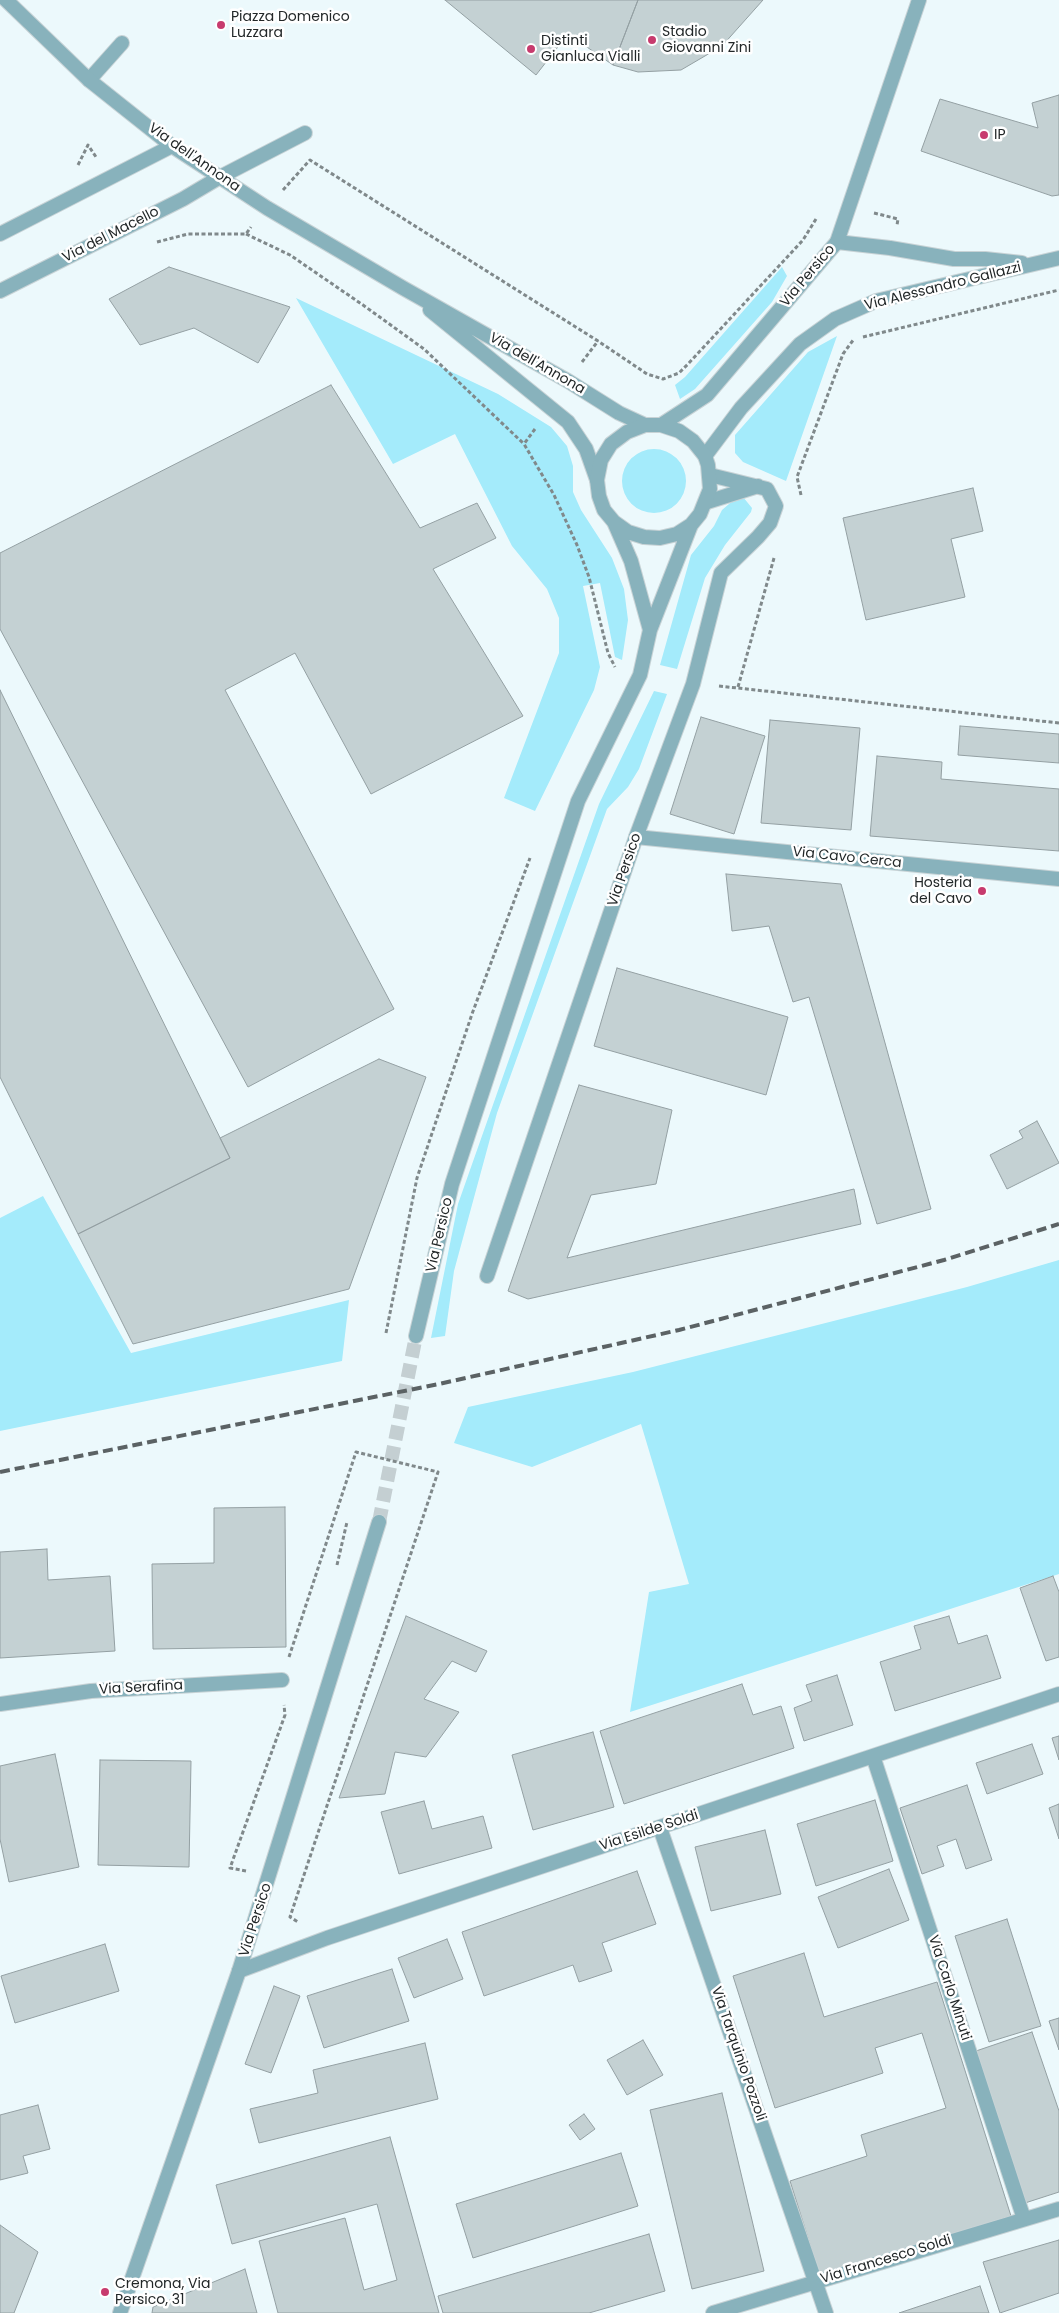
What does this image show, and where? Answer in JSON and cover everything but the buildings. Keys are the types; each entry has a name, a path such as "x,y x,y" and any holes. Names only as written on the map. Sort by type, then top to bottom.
{"street":[{"name":"Via dell'Annona","path":"6,0 90,80 172,146 267,208 403,288 568,381 619,413 645,425"},
{"name":"Via Persico","path":"662,425 707,395 837,242 847,207 919,0"},
{"path":"90,80 122,43"},
{"name":"Via del Macello","path":"0,291 183,199 220,177 305,133"},
{"path":"0,234 172,146"},
{"name":"Via Alessandro Gallazzi","path":"837,242 890,248 947,259 984,259 1033,265"},
{"name":"Via Alessandro Gallazzi","path":"705,456 741,408 800,344 835,319 876,301 1059,258"},
{"name":"Via dell'Annona","path":"403,288 549,409 568,422 586,449 597,480"},
{"path":"645,425 662,425 679,431 693,441 705,456 710,475 710,489 707,502 691,525 677,534 660,538 644,537 628,532 614,522 604,510 599,496 597,480 601,460 611,444 627,432 645,425"},
{"path":"710,475 758,486"},
{"path":"707,502 758,486"},
{"name":"Via Persico","path":"488,1276 636,837 694,684 721,573 770,523 776,506 767,489 758,486"},
{"name":"Via Persico","path":"614,522 631,561 650,630"},
{"name":"Via Persico","path":"416,1336 452,1184 578,801 640,675 650,630 691,525"},
{"name":"Via Cavo Cerca","path":"636,837 1059,879"},
{"name":"Via Persico","path":"120,2313 239,1971 379,1522"},
{"name":"Via Serafina","path":"0,1704 91,1691 282,1680"},
{"name":"Via Esilde Soldi","path":"239,1971 327,1938 1059,1694"},
{"name":"Via Carlo Minuti","path":"873,1756 1024,2219"},
{"name":"Via Tarquinio Pozzoli","path":"660,1828 826,2313"},
{"name":"Via Francesco Soldi","path":"713,2313 1059,2209"}],"path":[{"path":"246,234 310,160 598,341 647,374 663,379 679,373 803,240 828,201 847,207"},
{"path":"153,243 188,234 246,234 290,255 424,349 524,444 554,494 577,545 589,577 608,653 616,669"},
{"path":"802,504 797,477 842,354 855,338 1059,290"},
{"path":"568,381 598,341"},
{"path":"524,444 549,409"},
{"path":"774,557 738,687 1059,723"},
{"path":"386,1332 417,1178 472,1014 534,849"},
{"path":"230,1868 285,1715 282,1680"}],"shaded area":[{"path":"782,267 787,276 772,302 695,389 680,399 675,385 685,377"},
{"path":"296,298 498,394 551,427 567,446 573,466 573,492 581,510 612,558 624,589 628,620 622,660 615,657 600,583 583,586 600,667 594,690 535,811 504,798 559,653 559,618 547,589 512,546 455,434 393,464"},
{"path":"837,336 786,481 743,462 735,453 735,435 808,352"},
{"path":"648,449 660,449 677,458 684,469 686,481 684,493 677,504 660,513 648,513 636,508 627,499 622,487 622,475 627,463 636,454"},
{"path":"743,497 752,508 751,512 725,545 705,578 677,669 660,665 691,555 714,526 722,510 736,498"},
{"path":"654,691 667,694 639,769 628,787 607,809 497,1113 454,1271 445,1336 431,1338 458,1204 599,804"},
{"path":"43,1196 131,1353 349,1300 342,1361 0,1431 0,1218"},
{"path":"1059,1260 1059,1574 630,1712 649,1592 689,1584 641,1424 532,1467 454,1443 468,1407 633,1372 967,1287"}],"tunnel":[{"path":"379,1522 416,1336"}],"railway":[{"path":"0,1472 439,1384 679,1330 944,1260 1059,1224"}],"place":[{"name":"Piazza Domenico Luzzara","path":"221,25"},
{"name":"Stadio Giovanni Zini","path":"652,40"},
{"name":"Distinti Gianluca Vialli","path":"531,49"},
{"name":"IP","path":"984,135"},
{"name":"Hosteria del Cavo","path":"982,891"},
{"name":"Cremona, Via Persico, 31","path":"105,2292"}]}
